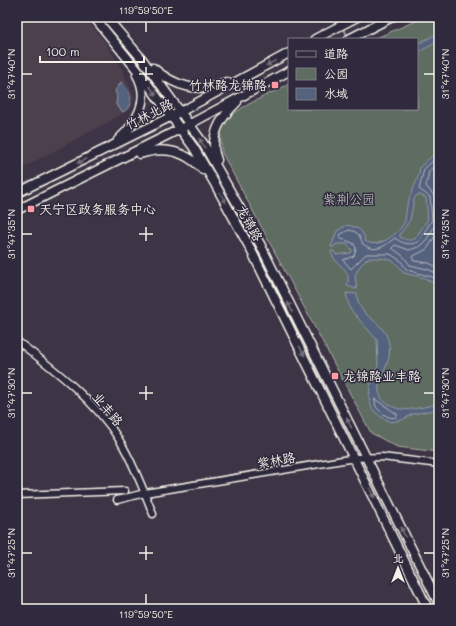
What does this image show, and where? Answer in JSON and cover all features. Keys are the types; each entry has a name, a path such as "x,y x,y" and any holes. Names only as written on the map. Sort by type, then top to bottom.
{"main road":[{"name":"龙锦路","path":"94,17 125,53 180,129 216,184 250,248 355,458 428,609"},
{"name":"龙锦路","path":"106,17 142,59 182,112 203,143 260,244 439,604"},
{"path":"317,38 357,17"},
{"path":"351,38 388,17"},
{"path":"107,149 132,127 141,112 142,95 140,81 125,53"},
{"name":"竹林北路","path":"17,193 182,112 288,54"},
{"path":"142,59 170,82 192,88 218,86 254,73"},
{"name":"竹林北路","path":"17,210 190,124 288,72"},
{"path":"226,184 214,152 214,136 221,119 244,95"},
{"path":"114,162 149,151 169,150 185,154 198,164 216,184"}],"street":[{"name":"业丰路","path":"17,341 72,386 100,414 120,441 145,493 153,514"},
{"name":"紫林路","path":"118,500 145,493 355,458 382,457 439,464"},
{"path":"17,495 125,492"}],"shaded area":[{"path":"17,17 84,17 105,42 124,73 134,98 132,108 17,171"}],"green space":[{"name":"紫荆公园","path":"425,17 439,17 439,452 397,447 371,433 222,153 221,132 227,119 243,107 288,84 288,110 418,110 418,38 376,38"}],"water":[{"path":"439,33 439,41 418,52 418,44"},
{"path":"121,82 129,92 130,97 129,105 123,112 116,105 117,96 115,91"},
{"path":"439,150 439,282 436,285 425,278 404,273 393,261 380,258 368,258 360,266 355,275 357,289 347,286 347,274 333,256 331,251 334,251 336,255 351,253 352,250 347,244 336,244 334,247 331,247 337,231 347,225 354,227 362,232 365,241 370,243 382,242 394,235 405,221 407,205 418,177 420,167","holes":["417,195 421,195 426,198 428,219 415,239 404,239 400,237 400,234 410,220 414,199"]},
{"path":"346,293 357,294 358,302 361,308 381,327 388,340 390,352 379,386 379,392 382,399 390,406 397,408 410,409 439,404 439,409 413,414 402,420 391,422 381,417 372,409 369,398 370,386 378,366 377,340 350,309"}],"waterway":[{"path":"338,17 341,23"},
{"path":"343,27 348,37"}],"place":[{"name":"竹林路龙锦路","path":"275,85"},
{"name":"天宁区政务服务中心","path":"31,209"},
{"name":"龙锦路业丰路","path":"335,376"}]}
